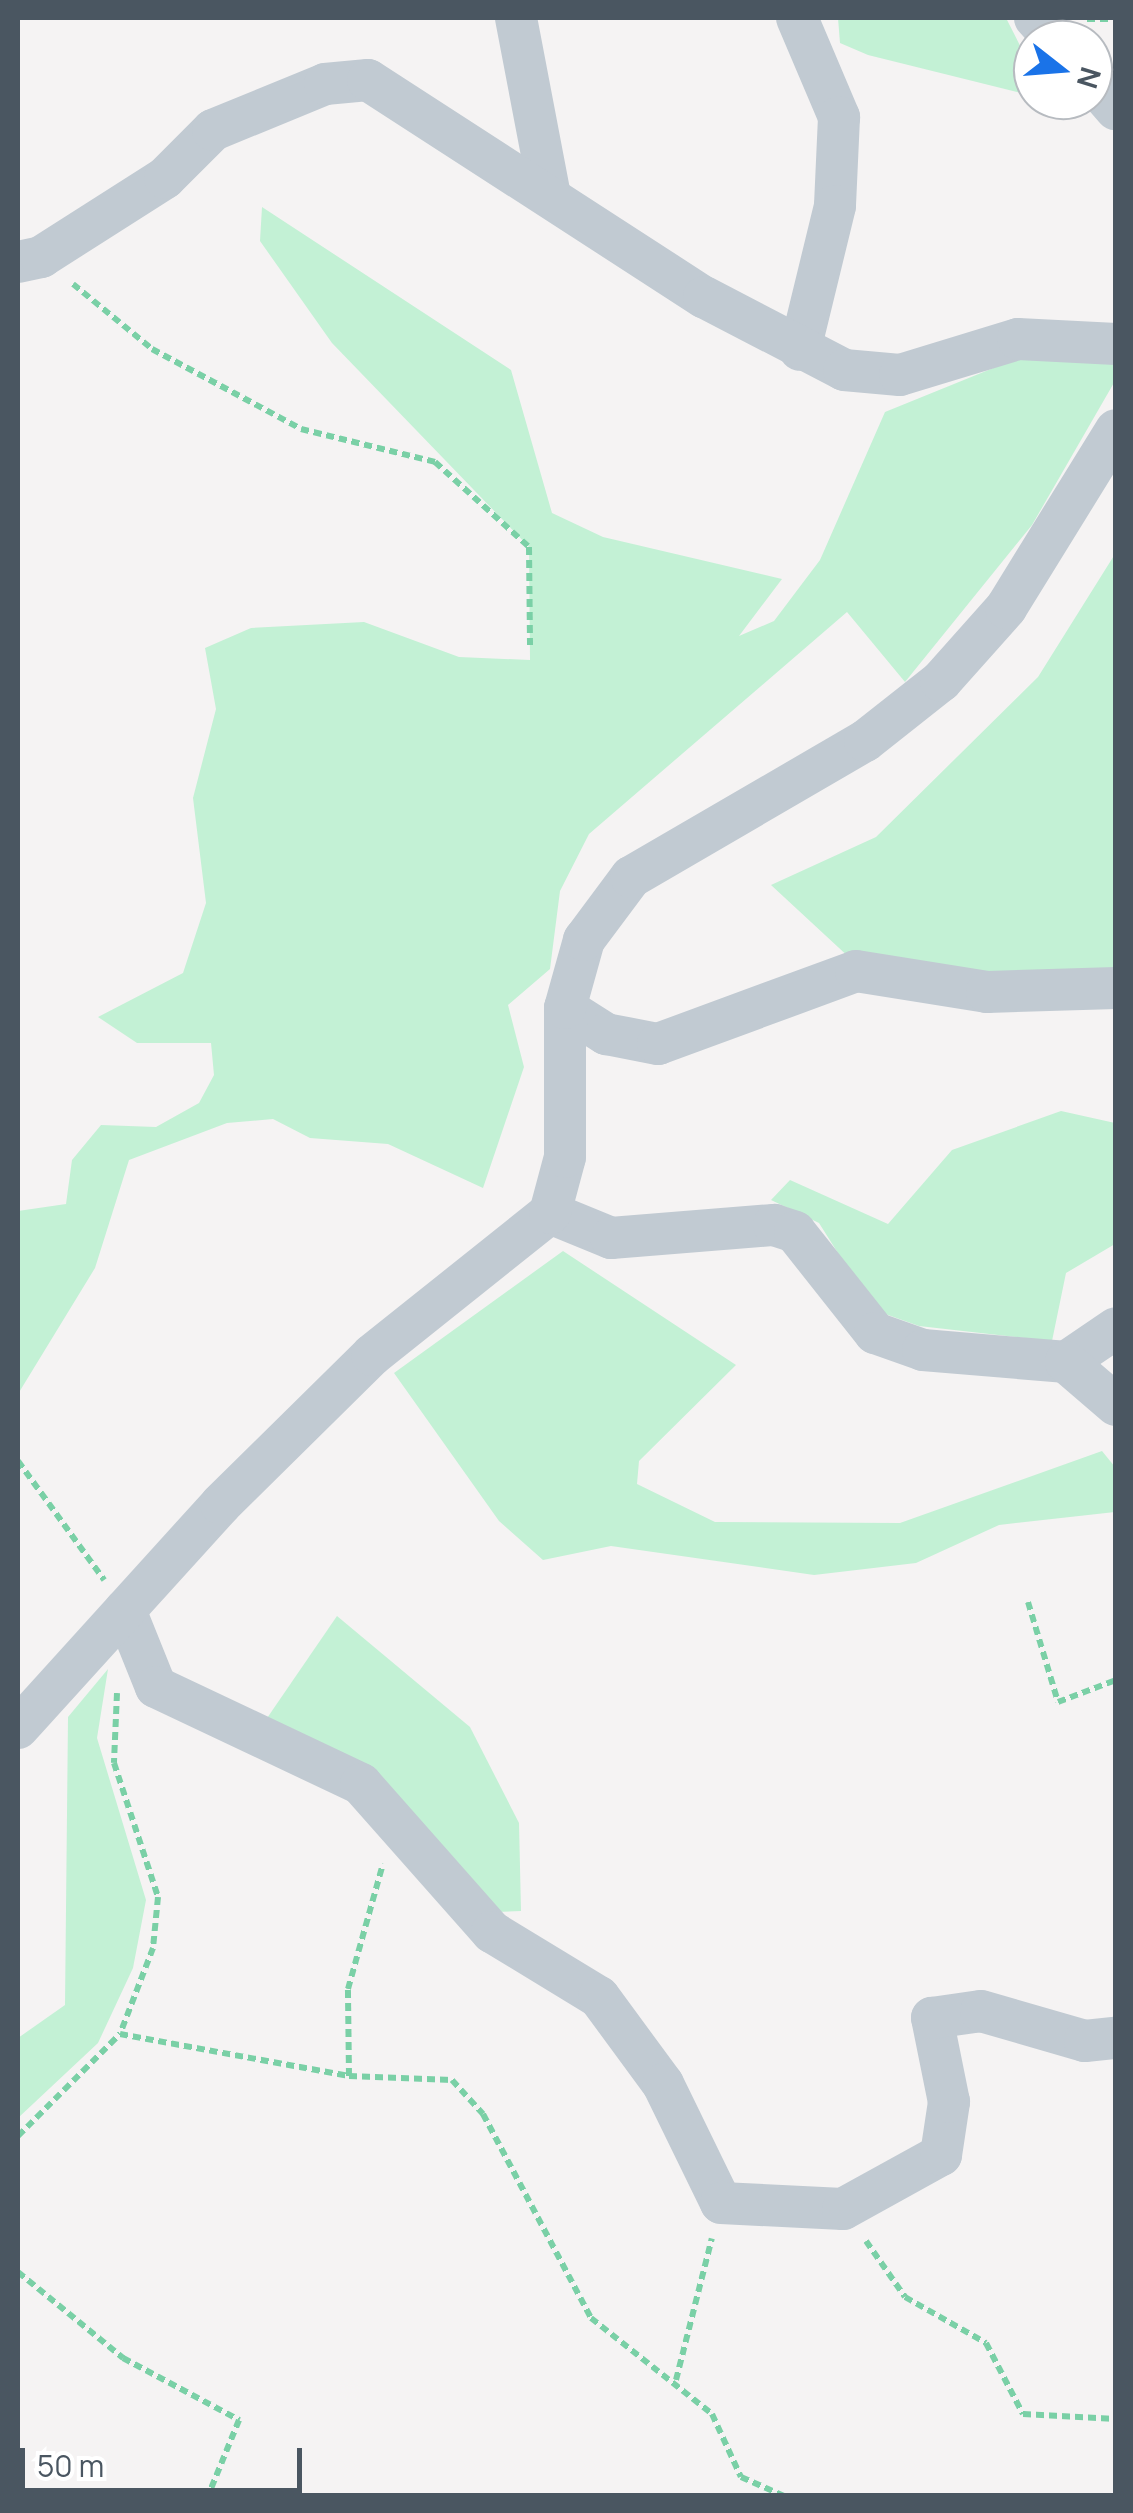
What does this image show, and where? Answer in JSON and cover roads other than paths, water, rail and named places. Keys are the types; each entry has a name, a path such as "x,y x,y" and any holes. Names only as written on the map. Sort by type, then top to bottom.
{"street":[{"path":"516,18 550,196"},
{"path":"796,18 839,118 835,206 800,350"},
{"path":"30,260 166,178 213,130 325,84 368,80 800,350 844,370 900,376 1018,339 1116,344"},
{"path":"18,1728 125,1610 372,1355 550,1213 565,1157 564,1008 584,940 631,877 865,740 941,681 1006,608 1116,430"},
{"path":"564,1008 606,1034 658,1044 856,971 987,992 1116,988"},
{"path":"550,1213 611,1238 774,1224 795,1232 862,1320 894,1344 1066,1362 1116,1405"},
{"path":"1066,1362 1116,1328"},
{"path":"125,1610 137,1652 156,1687 361,1784 392,1829 492,1932 600,1997 664,2084 721,2203 844,2209 941,2155 950,2114 932,2018 982,2011 1085,2042 1116,2038"}]}
